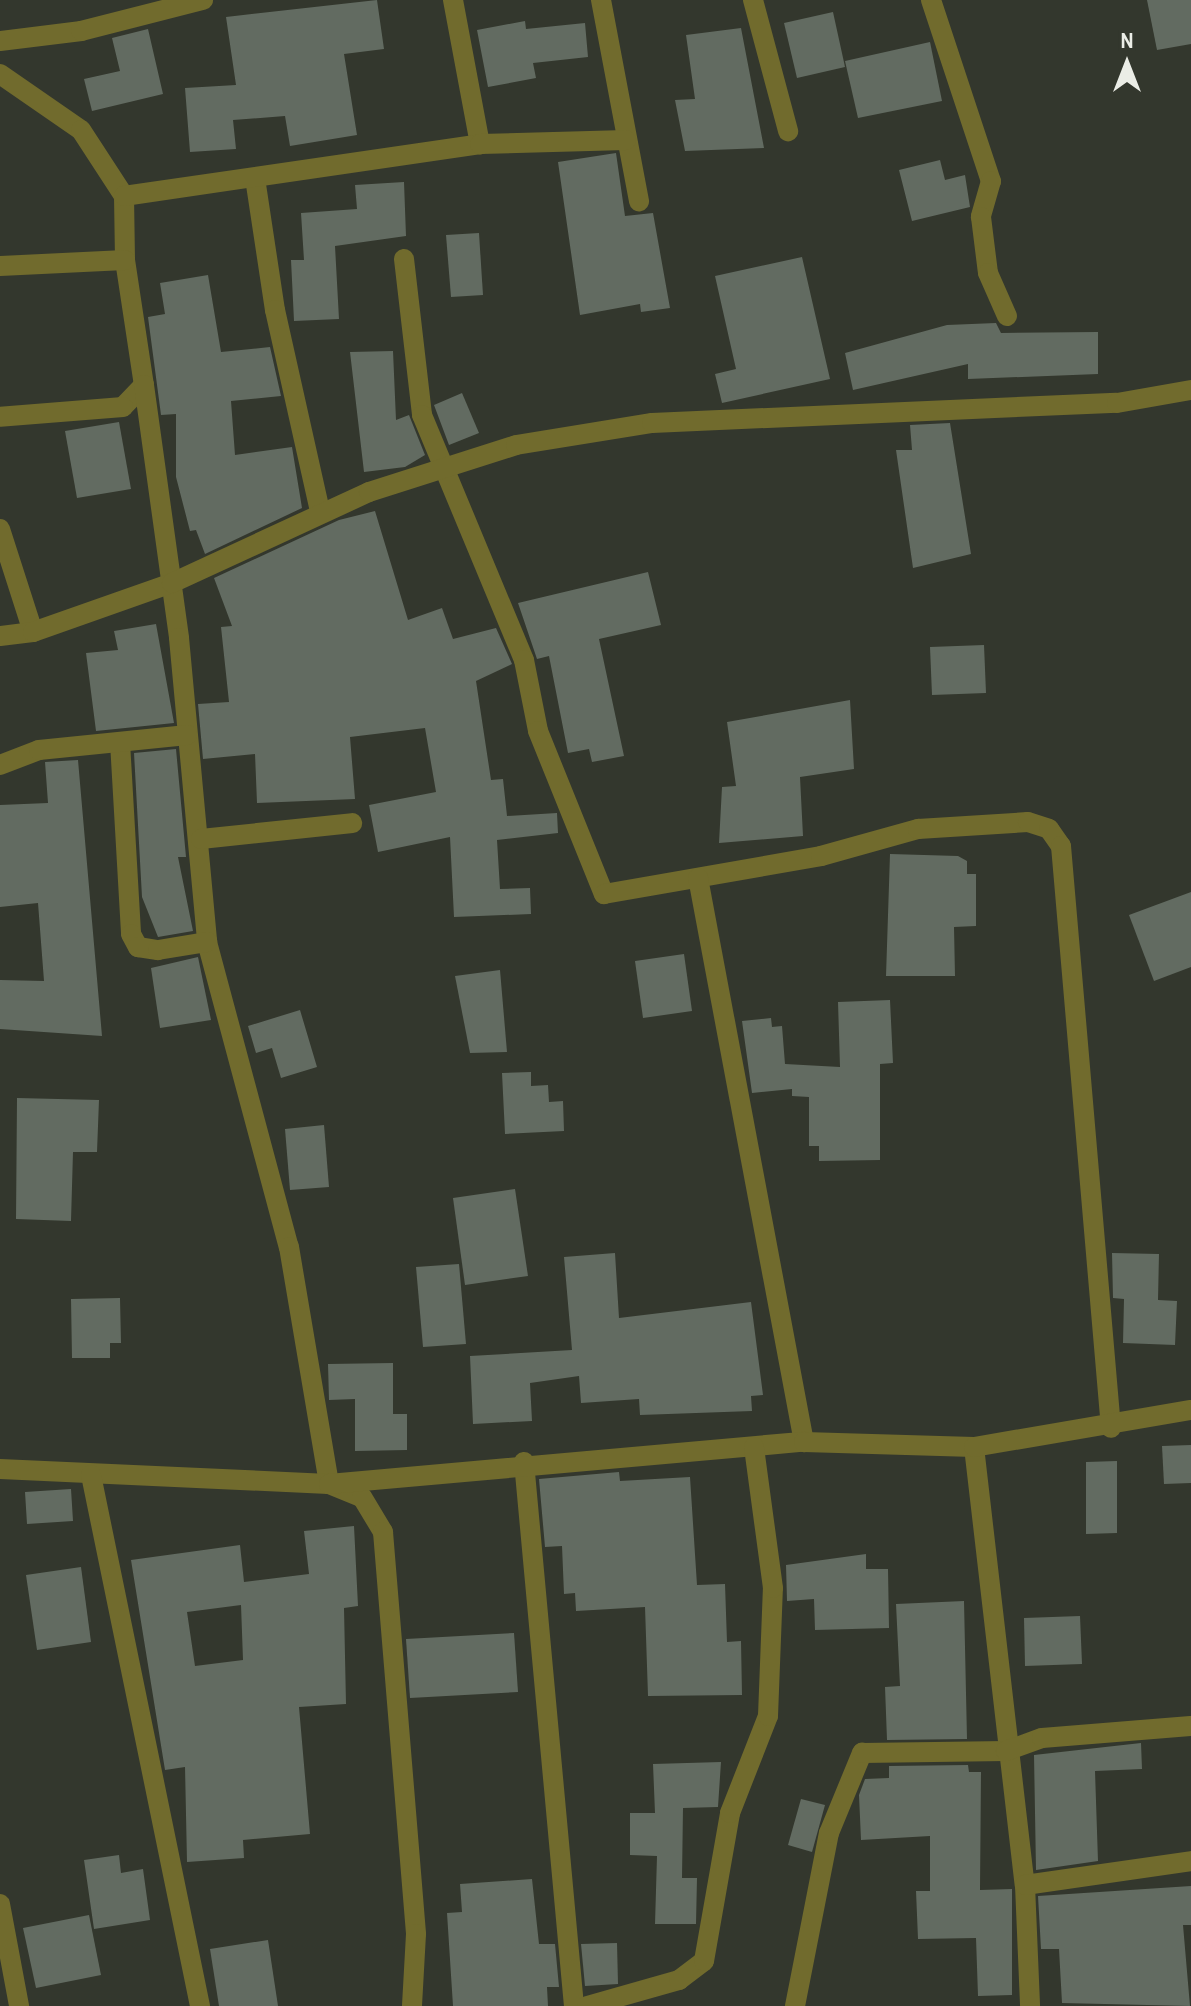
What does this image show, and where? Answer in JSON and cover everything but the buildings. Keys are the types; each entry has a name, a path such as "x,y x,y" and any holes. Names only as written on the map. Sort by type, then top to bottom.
{"street":[{"path":"0,41 81,31 203,0"},
{"path":"453,0 480,144"},
{"path":"601,0 639,201"},
{"path":"753,0 788,131"},
{"path":"931,0 991,181 981,217 988,273 1007,316"},
{"path":"0,74 81,130 124,196 125,260 172,583 201,839 207,942 289,1247 329,1484"},
{"path":"124,196 480,144 626,140"},
{"path":"255,178 275,310 320,512"},
{"path":"404,259 422,415 524,660 538,731 592,880 604,894 698,878 918,829 1028,822 1049,829 1061,846 1111,1428"},
{"path":"0,266 125,260"},
{"path":"0,417 123,407 144,385"},
{"path":"0,636 33,632 172,583 320,512 516,445 652,423 1117,403 1191,390"},
{"path":"1,528 33,632"},
{"path":"0,765 39,750 187,735"},
{"path":"120,742 131,934 138,947 158,950 207,942"},
{"path":"201,839 352,823"},
{"path":"698,878 804,1442"},
{"path":"0,1469 329,1484 524,1462 804,1442 974,1447 1111,1428 1191,1410"},
{"path":"587,2006 679,1980 704,1961 730,1813 768,1716 773,1588 754,1447"},
{"path":"974,1447 1006,1751 1025,1885 1030,2006"},
{"path":"524,1462 574,2006"},
{"path":"91,1475 200,2006"},
{"path":"329,1484 362,1497 383,1532 416,1934 412,2006"},
{"path":"795,2006 829,1833 862,1753 1006,1751 1042,1738 1191,1726"},
{"path":"1025,1885 1191,1861"},
{"path":"0,1904 19,2006"}]}
